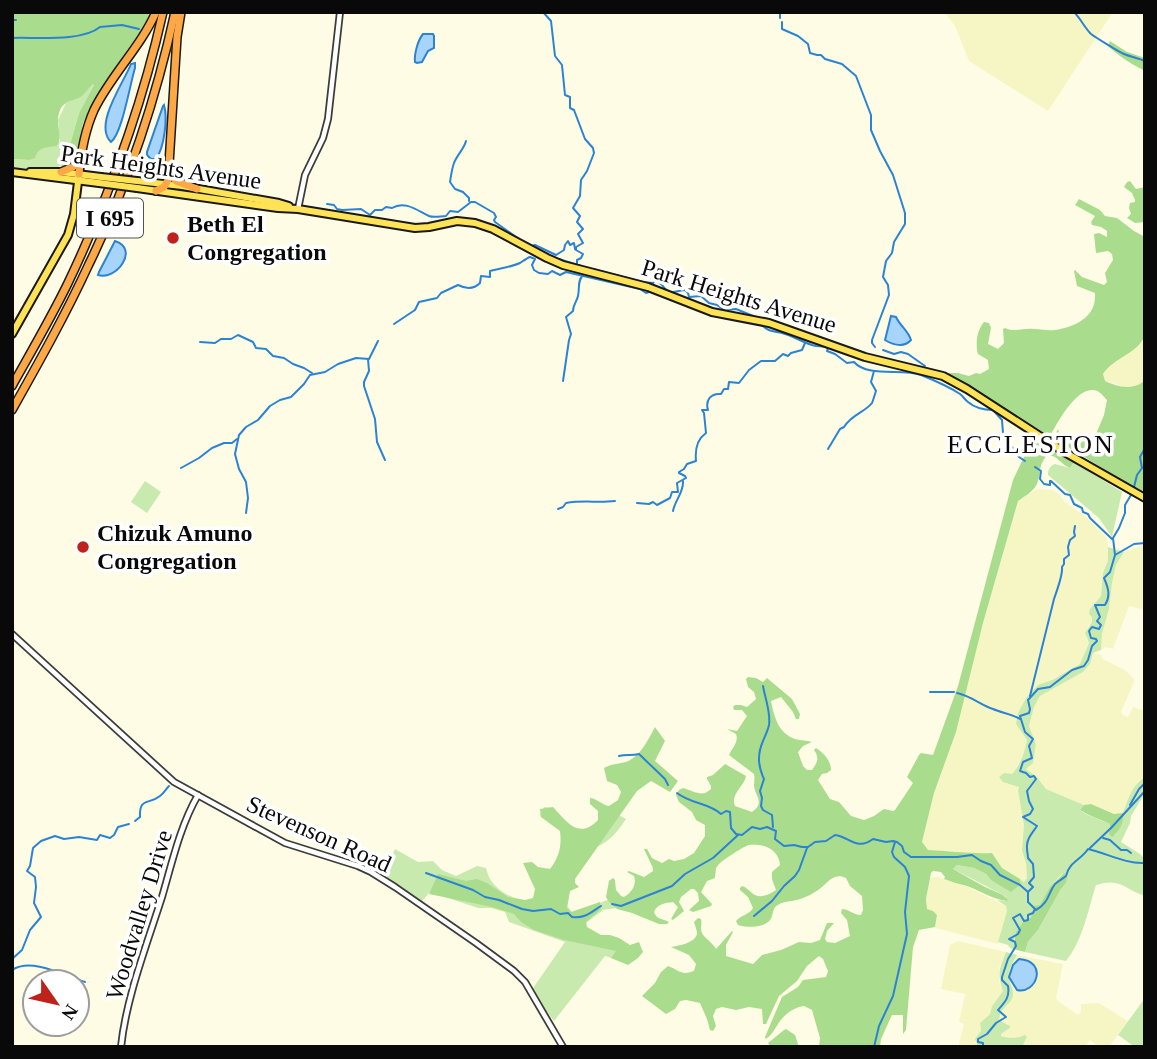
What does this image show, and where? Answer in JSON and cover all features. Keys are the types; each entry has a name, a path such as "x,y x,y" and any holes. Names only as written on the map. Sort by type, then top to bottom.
{"highway":[{"path":"78,177 86,133 94,110 141,41 156,12"},
{"name":"I 695","path":"12,386 62,295 98,215 131,127 163,12"},
{"name":"I 695","path":"12,411 68,308 110,218 147,118 175,12"},
{"path":"156,191 166,184 169,167 181,12"},
{"path":"61,172 73,167 80,159"},
{"path":"169,167 170,174 176,181 197,189"}],"main road":[{"name":"Park Heights Avenue","path":"15,173 61,172 99,181 166,184 269,201 298,209"},
{"name":"Park Heights Avenue","path":"15,173 78,177"},
{"path":"50,177 69,184 77,195"},
{"path":"12,334 65,242 72,221 78,177"},
{"path":"77,195 83,188 99,181"},
{"name":"Park Heights Avenue","path":"137,184 156,191 298,209 415,228 457,221 475,223 493,229 563,265 659,291 712,312 769,323 865,357 943,376 1066,453 1145,498"},
{"path":"236,196 252,204 269,201"}],"street":[{"path":"298,209 305,175 323,138 328,119 340,12"},
{"name":"Stevenson Road","path":"13,635 174,782 285,843 364,869 385,880 460,932 522,979 563,1047"},
{"name":"Woodvalley Drive","path":"121,1047 127,1010 186,819 198,795"}],"green space":[{"path":"12,12 151,12 141,32 96,97 83,123 75,160 69,166 61,165 67,155 79,113 94,85 82,96 67,102 61,108 57,146 41,149 35,158 29,160 12,159"},
{"path":"944,12 1113,12 1048,111 969,61 955,26"},
{"path":"1110,41 1127,52 1145,58 1145,71 1112,50 1108,46"},
{"path":"93,83 79,113 67,155 61,165 56,168 12,168 12,159 29,160 42,147 57,146 60,141 58,120 66,103 83,95"},
{"path":"1130,181 1136,189 1145,187 1145,222 1135,223 1127,218 1131,214 1130,203 1135,202 1132,193 1124,187"},
{"path":"1079,199 1100,210 1105,216 1117,218 1145,237 1145,335 1137,347 1113,363 1103,374 1105,381 1120,386 1136,386 1145,380 1145,492 1053,438 1058,429 1060,436 1077,445 1096,434 1107,400 1097,391 1087,391 1074,400 1050,436 942,373 969,376 989,369 988,360 978,354 977,350 978,333 984,322 989,323 991,328 988,344 998,349 1004,343 1005,328 1055,330 1077,323 1088,314 1095,301 1095,293 1077,286 1074,271 1104,285 1107,282 1105,273 1113,260 1108,251 1096,253 1094,234 1107,237 1107,231 1092,225 1095,216 1075,205"},
{"path":"1145,335 1145,380 1138,386 1125,387 1105,381 1105,370 1142,342"},
{"path":"1033,438 1074,462 1070,468 1047,455 1035,487 1018,501 983,623 956,732 934,793 922,842 928,850 992,853 1002,868 1020,879 1021,884 1011,892 974,868 957,865 953,869 1003,895 1007,901 944,879 941,872 931,873 927,909 937,915 935,927 919,930 913,947 906,1030 903,1034 903,1015 892,1015 880,1047 819,1047 820,1038 812,1010 804,1006 785,1015 766,1039 782,997 798,987 803,980 826,977 828,971 819,956 807,966 797,981 779,996 766,1024 763,1024 762,1009 749,1007 736,1010 722,1007 716,1009 713,1016 716,1026 713,1031 710,1030 700,1003 686,1000 680,1001 675,1009 666,1014 642,996 668,966 683,973 694,971 696,964 689,955 671,947 686,944 696,937 694,922 698,918 701,919 703,934 716,949 732,931 726,945 726,956 753,964 762,955 799,942 811,943 820,940 827,923 834,923 827,931 827,942 835,943 850,936 842,909 861,915 862,896 850,886 846,878 836,877 808,896 778,905 764,925 738,925 736,921 753,908 748,897 740,890 742,886 760,896 776,890 772,872 780,865 777,855 765,846 755,845 738,850 716,868 715,878 707,881 701,892 711,906 693,912 689,910 699,901 698,893 691,889 679,902 684,911 673,920 671,919 678,907 673,902 657,907 655,915 669,922 667,924 659,924 617,909 606,897 609,881 613,878 615,880 616,890 624,897 635,882 634,876 627,872 644,877 653,871 644,849 647,849 652,858 662,863 669,859 684,859 694,853 705,836 705,825 696,820 676,795 683,788 698,793 708,792 711,786 707,777 725,764 746,776 734,798 735,806 752,812 758,805 754,774 729,755 737,737 727,729 737,731 747,716 742,710 734,710 733,707 747,707 756,699 754,692 748,687 748,677 763,682 767,678 792,699 800,714 799,719 796,719 781,697 771,701 775,718 784,733 797,740 812,742 798,752 807,770 812,770 816,763 816,748 830,763 831,770 822,774 818,780 830,799 839,802 851,816 864,820 884,809 895,810 913,783 907,777 919,755 933,755 958,686 1013,480"},
{"path":"1074,462 1122,492 1112,537 1099,518 1048,475 1049,469 1055,464 1070,468"},
{"path":"145,481 161,492 147,513 131,502"},
{"path":"1037,489 1052,490 1059,494 1107,538 1108,560 1103,573 1101,597 1096,601 1092,622 1088,626 1086,638 1089,643 1080,664 1045,683 1026,698 1018,713 1016,724 1027,740 1026,746 1015,773 1004,773 1019,787 1027,878 1024,882 1002,868 992,853 965,854 927,850 922,842 934,793 956,732 983,623 1018,501"},
{"path":"1145,544 1145,610 1129,606 1113,649 1106,647 1101,650 1116,565 1124,552"},
{"path":"1108,547 1124,552 1116,565 1101,650 1093,653 1090,664 1083,672 1040,696 1029,726 1036,744 1033,763 1026,769 1036,776 1046,789 1084,805 1080,810 1110,824 1109,834 1115,835 1121,826 1132,791 1145,777 1145,793 1131,816 1121,842 1145,859 1145,896 1117,883 1096,885 1081,934 1066,961 1025,952 1028,942 1066,883 1063,873 1036,910 1018,929 1013,949 998,942 1007,911 1006,906 997,900 1007,901 1005,896 953,869 957,865 974,868 991,880 1013,889 1021,884 1020,879 1024,882 1027,878 1022,850 1024,825 1019,787 1003,782 999,777 1004,773 1012,774 1023,753 1027,740 1016,724 1026,698 1038,685 1080,664 1089,643 1085,633 1092,622 1090,609 1101,596"},
{"path":"1093,653 1100,654 1103,659 1125,670 1134,679 1121,712 1123,715 1128,717 1133,707 1145,711 1145,777 1138,781 1123,813 1120,814 1091,804 1084,805 1046,789 1036,776 1026,769 1033,762 1036,744 1029,726 1040,696 1083,672 1090,664"},
{"path":"655,727 665,741 655,761 678,781 670,792 651,781 637,791 575,879 579,887 570,891 567,908 571,912 600,902 601,909 586,922 587,927 601,935 619,938 630,945 639,942 643,952 638,958 628,965 611,958 616,951 564,940 534,930 514,914 429,894 438,874 466,881 477,879 508,897 525,900 533,898 535,889 523,863 532,862 538,867 550,869 558,856 561,842 560,831 541,817 540,809 553,807 568,823 579,829 591,826 598,820 598,811 590,804 590,798 609,806 618,800 621,792 617,785 607,781 604,768 631,760 643,748"},
{"path":"1091,804 1114,814 1123,813 1121,826 1112,837 1109,834 1110,824 1080,810 1084,805"},
{"path":"544,807 553,808 569,828 588,836 609,810 626,819 605,842 576,855 567,906 573,913 610,899 616,908 603,910 586,923 587,929 621,946 621,961 605,956 554,1021 531,991 565,942 509,922 505,912 491,908 478,908 430,892 421,902 383,877 395,849 418,862 433,861 442,870 456,876 477,866 486,868 490,879 504,893 522,900 535,900 559,860 562,835 558,827 540,815"},
{"path":"1064,873 1067,877 1066,883 1028,942 1025,952 1013,949 1016,932 1023,922 1031,917 1034,906 1040,905 1050,887"},
{"path":"933,877 968,887 1006,906 998,944 935,928 937,915 927,909 926,899 930,879"},
{"path":"958,941 1006,952 999,968 999,982 1003,991 993,1004 990,1014 980,1023 981,1031 975,1042 978,1047 958,1047 964,1024 959,1022 965,994 941,989 950,945"},
{"path":"1006,952 1017,955 1009,974 1013,995 999,1020 1010,1028 1001,1036 1027,1037 1022,1047 978,1047 975,1039 981,1031 980,1023 990,1014 992,1006 1003,991 1000,972"},
{"path":"1017,955 1063,964 1056,998 1078,1015 1081,1012 1081,1004 1099,1003 1128,1021 1109,1047 1099,1047 1090,1040 1085,1047 1025,1047 1022,1046 1027,1038 1001,1036 1000,1034 1008,1030 1008,1024 1002,1023 999,1017 1013,989 1008,974"},
{"path":"1145,998 1145,1047 1135,1047 1118,1035"},
{"path":"786,1029 795,1035 799,1047 771,1047 768,1043"}],"water":[{"path":"423,34 433,34 434,48 428,51 422,62 417,63 416,51"},
{"path":"135,63 119,129 111,142 106,135 108,115 131,64"},
{"path":"164,105 166,118 163,141 156,159 151,159 147,152"},
{"path":"115,241 122,245 125,251 123,263 112,273 98,275 99,272"},
{"path":"891,316 896,317 908,333 911,340 908,343 898,345 885,340"},
{"path":"1019,959 1034,965 1037,971 1034,983 1024,990 1017,990 1009,977 1013,965"}],"waterway":[{"path":"543,12 551,21 555,56 562,65 565,95 570,97 570,108 574,110 585,139 594,153 581,180 580,196 573,208 580,216 577,222 583,229 578,234 583,243 576,247 576,250 583,254 577,264"},
{"path":"780,12 780,18"},
{"path":"1074,12 1093,36 1121,53 1145,61"},
{"path":"782,22 782,29 808,44 810,53 842,64 856,76 871,115 871,130 893,175 905,213 905,224 886,261 883,277 888,285 889,295 872,340 875,347"},
{"path":"12,38 71,37 92,32 100,27 122,25 139,29"},
{"path":"466,141 454,163 450,182 455,189 463,192 469,201"},
{"path":"327,204 342,210 361,209 370,215 375,210 402,205 435,217 446,216 450,211 458,212 475,202 494,213 495,222 519,239"},
{"path":"526,244 535,245 556,255 564,250 568,241 570,245 574,243 575,249"},
{"path":"394,324 415,310 419,302 437,298 441,293 458,285 467,288 475,286 480,283 481,276 490,277 490,271 530,257 535,259 532,265 539,273 548,274 552,271 560,275 566,272 649,292"},
{"path":"559,259 581,266"},
{"path":"593,269 653,283"},
{"path":"563,381 571,334 566,317 573,311 583,275"},
{"path":"652,284 658,282 670,292 685,290 689,297 701,296 724,310 736,309 758,318"},
{"path":"761,324 771,331 826,347 827,351 847,363 854,362 868,370 921,375 956,392 974,406 993,410 1002,420 1005,437 1025,461"},
{"path":"200,342 215,343 238,335 253,342 256,348 266,349 273,356 284,358 312,373"},
{"path":"246,513 246,482 235,454 239,435 270,406 291,397 310,375 325,372 356,358 369,359 378,341"},
{"path":"637,503 653,502 657,505 670,498 672,492 678,492 677,483 686,478 679,472 687,464 696,461 697,446 706,433 702,410 708,410 707,403 710,398 728,389 729,382 739,383 749,370 761,361 775,361 783,354 788,356 802,350 805,343"},
{"path":"883,350 894,354 908,354 925,366"},
{"path":"368,359 369,371 364,386 375,419 377,442 385,460"},
{"path":"828,449 840,429 872,403 876,391 871,382 874,371"},
{"path":"181,468 212,448 237,439"},
{"path":"1134,487 1142,468 1140,457 1145,448"},
{"path":"1035,467 1041,471 1040,479 1044,484 1050,485 1051,481 1065,494 1070,495 1074,504 1082,508 1112,539"},
{"path":"673,511 683,481"},
{"path":"983,1047 983,1043 978,1042 978,1039 1006,1017 998,1010 1008,996 1008,986 1002,977 1016,946 1015,942 1009,939 1020,930 1013,918 1020,914 1024,921 1028,920 1028,915 1035,909 1028,902 1028,892 1033,887 1029,883 1034,877 1027,845 1037,826 1023,817 1033,809 1027,791 1036,779 1020,771 1023,762 1032,758 1029,746 1033,739 1025,732 1020,716 1029,713 1028,700 1038,689 1050,687 1072,670 1084,666 1088,660 1092,646 1097,641 1091,638 1089,631 1092,627 1099,629 1101,625 1097,621 1100,617 1095,605 1105,605 1107,602 1108,592 1104,578 1110,572 1115,555 1113,538 1131,495"},
{"path":"558,509 566,503 615,501"},
{"path":"1030,696 1064,559 1069,555 1070,540 1075,536 1075,526"},
{"path":"1115,555 1134,544 1145,543"},
{"path":"763,686 769,711 769,727 759,756 764,779 760,791 761,806 772,815 773,827"},
{"path":"930,692 954,692"},
{"path":"957,693 1020,719"},
{"path":"619,756 639,754 668,785"},
{"path":"1130,805 1145,783"},
{"path":"135,821 140,817 143,804 156,799 169,786"},
{"path":"1090,848 1145,791"},
{"path":"677,793 721,814 730,812 731,828 736,834 742,835 752,827 767,827 776,831 775,839 784,846 808,847 835,835 858,844 873,839 897,842 911,857 972,855 991,865 1000,875 1028,892"},
{"path":"12,959 22,950 30,930 41,917 34,903 35,877 27,871 33,848 41,841 55,836 64,839 79,837 97,840 100,835 110,838 118,827 129,824"},
{"path":"612,904 621,906 672,886 685,874 713,858 738,835"},
{"path":"1103,838 1131,853"},
{"path":"874,1047 879,1026 893,996 907,934 905,912 909,876 905,867 894,857 892,852 895,842"},
{"path":"754,916 795,876 807,848"},
{"path":"1036,910 1046,901 1055,884 1066,876 1070,867 1088,849 1145,865"},
{"path":"426,873 522,909 551,909 560,914 568,913 572,917 581,917 601,906"},
{"path":"12,970 29,966 43,968"}],"place":[{"name":"Beth El Congregation","path":"173,238"},
{"name":"Chizuk Amuno Congregation","path":"83,547"}],"district":[{"name":"ECCLESTON","path":"1031,444"}]}
